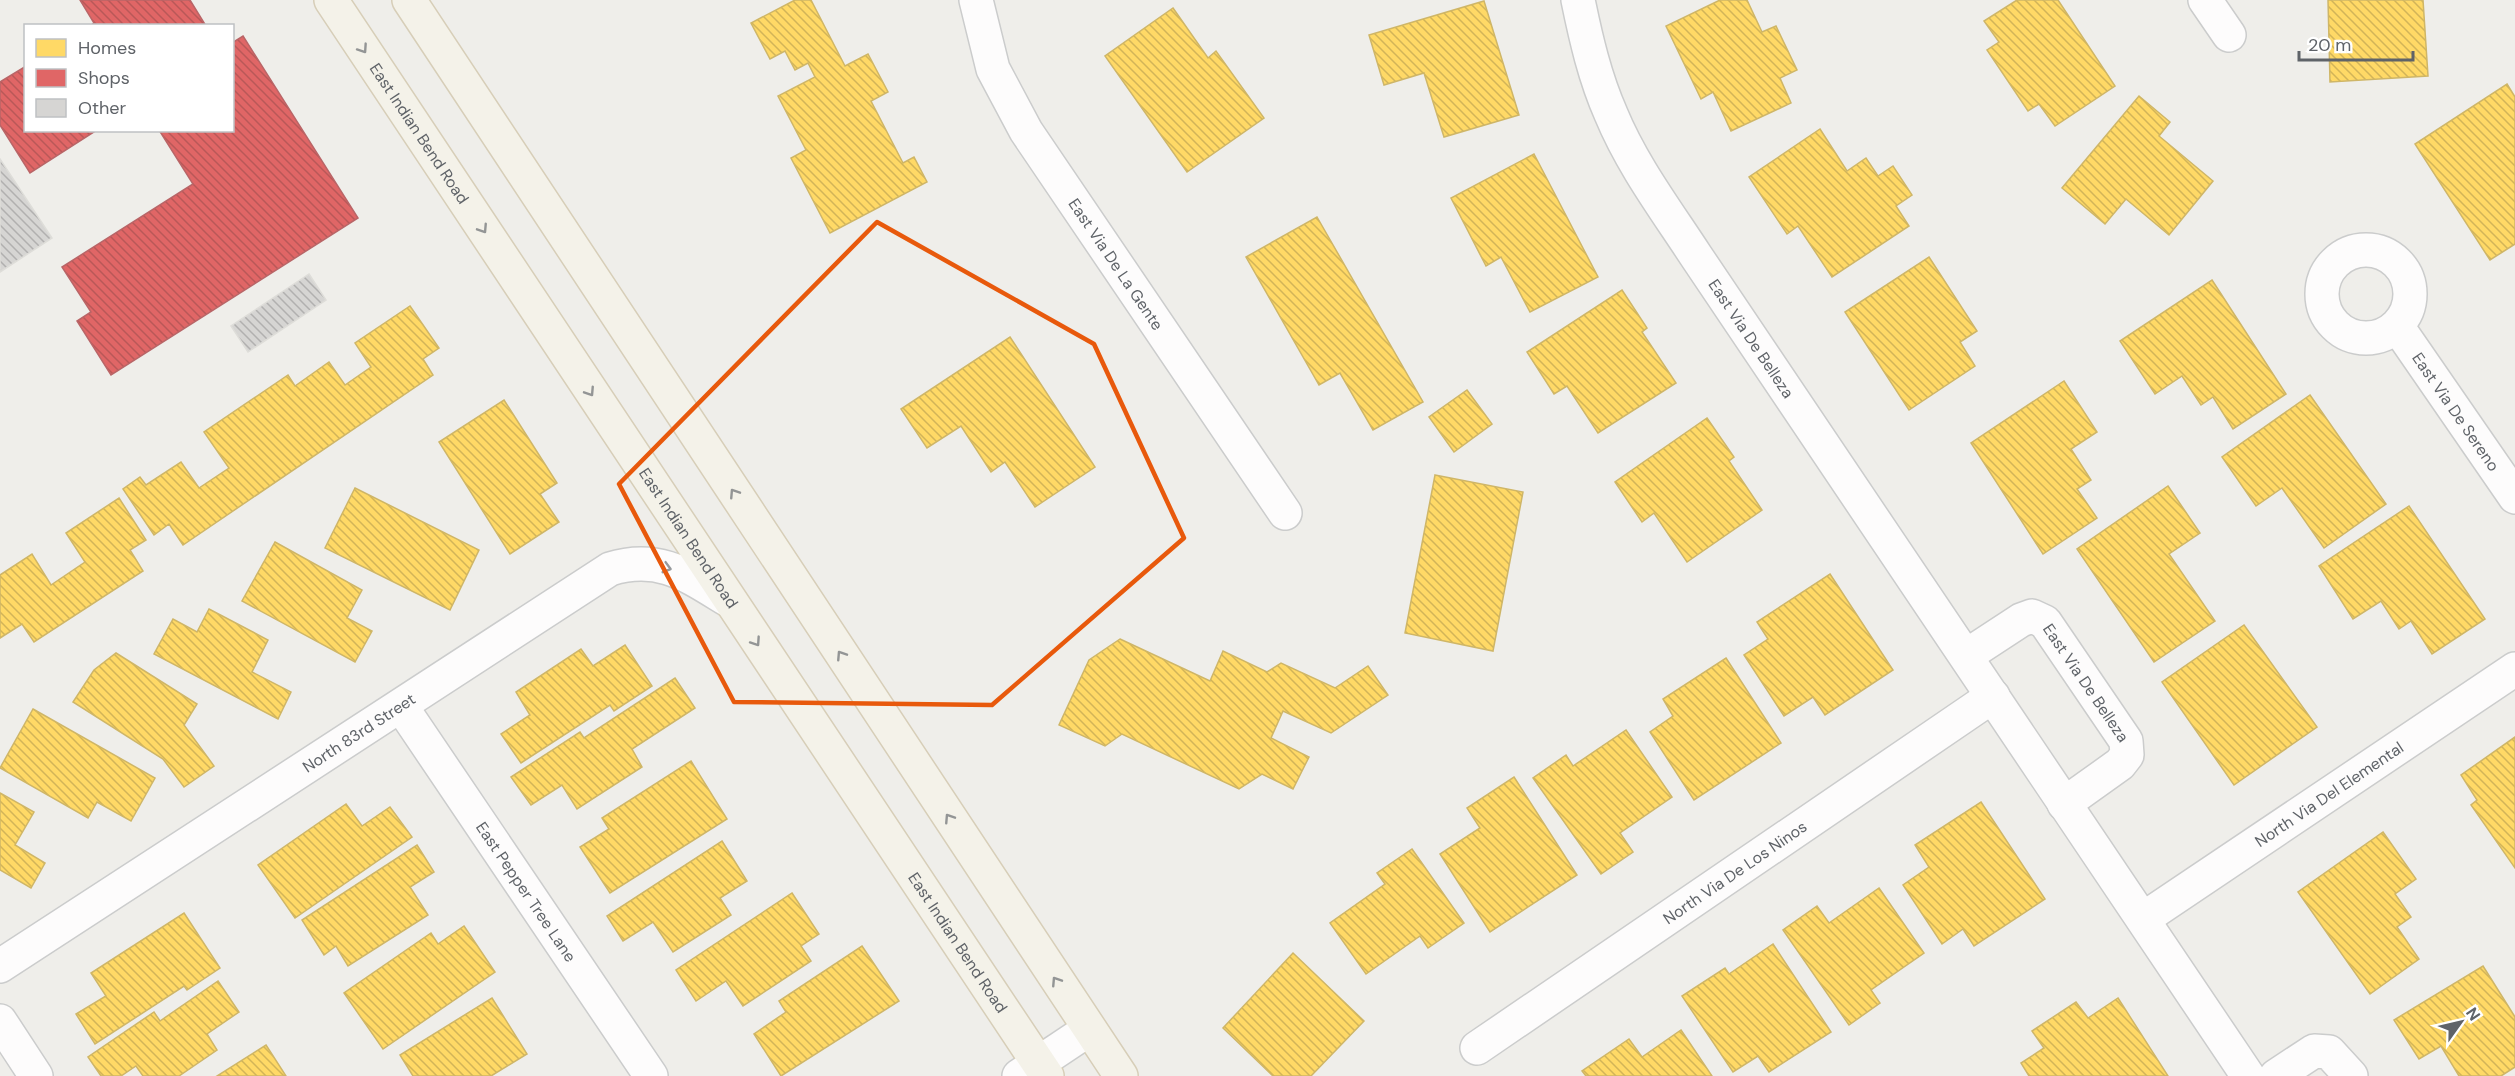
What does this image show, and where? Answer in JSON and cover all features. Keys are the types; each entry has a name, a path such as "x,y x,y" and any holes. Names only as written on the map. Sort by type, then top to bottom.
{"main road":[{"name":"East Indian Bend Road","path":"331,0 728,600 1035,1072"},
{"path":"409,0 1088,1030 1121,1076"}],"street":[{"name":"East Via De La Gente","path":"976,0 993,69 1026,131 1285,513"},
{"name":"East Via De Belleza","path":"1578,0 1588,48 1611,115 1638,166 1696,256 2248,1076"},
{"path":"2205,0 2229,35"},
{"name":"East Via De Sereno","path":"2397,326 2515,497"},
{"name":"North 83rd Street","path":"0,966 610,569 642,562 670,568 728,600"},
{"name":"East Via De Belleza","path":"1966,656 2021,620 2032,616 2045,622 2126,741 2127,754 2120,764 2064,804"},
{"name":"North Via Del Elemental","path":"2143,919 2515,669"},
{"name":"North Via De Los Ninos","path":"1477,1048 1993,696"},
{"name":"East Pepper Tree Lane","path":"401,706 651,1076"},
{"path":"0,1021 36,1076"},
{"path":"1035,1072 1088,1030"},
{"path":"2276,1076 2314,1051 2328,1052 2351,1076"}],"highlighted area":[{"path":"877,222 1094,344 1184,538 992,705 734,702 619,484"}],"building: Homes":[{"path":"795,0 811,0 845,66 868,54 888,92 871,101 903,163 914,157 927,182 830,233 791,158 806,150 778,96 815,77 808,63 795,70 785,51 770,59 751,23"},
{"path":"1720,0 1747,0 1762,32 1776,26 1797,70 1780,78 1791,103 1731,131 1713,92 1701,99 1666,26"},
{"path":"2017,0 2058,0 2115,86 2055,126 2039,104 2028,111 1987,50 1999,42 1984,21"},
{"path":"2328,0 2423,0 2428,76 2330,82"},
{"path":"1484,1 1519,115 1444,137 1424,73 1384,85 1369,35"},
{"path":"1173,8 1208,58 1216,51 1264,118 1187,172 1105,56"},
{"path":"2507,84 2515,97 2515,244 2490,260 2415,144"},
{"path":"2139,96 2170,122 2159,136 2213,181 2169,235 2126,199 2105,224 2062,188"},
{"path":"1820,129 1847,171 1866,158 1878,176 1893,166 1912,195 1896,206 1909,226 1832,277 1798,226 1787,234 1749,177"},
{"path":"1534,154 1598,277 1530,312 1501,257 1486,266 1451,198"},
{"path":"1317,217 1423,402 1373,430 1340,373 1319,385 1246,257"},
{"path":"1929,257 1977,331 1960,342 1975,366 1909,410 1845,312"},
{"path":"2212,280 2286,394 2233,429 2213,397 2201,405 2182,376 2155,394 2120,341"},
{"path":"1622,290 1647,328 1642,332 1676,383 1598,433 1567,386 1554,394 1527,352"},
{"path":"410,306 439,348 423,359 433,375 183,545 169,524 154,535 123,489 140,477 146,485 181,462 199,488 229,468 204,432 288,375 295,386 329,362 345,385 371,367 355,343"},
{"path":"1010,337 1095,467 1035,507 1005,462 991,472 961,426 927,448 901,409"},
{"path":"2064,381 2097,432 2071,449 2091,480 2077,489 2097,518 2043,554 1971,443"},
{"path":"1467,390 1492,424 1454,452 1429,417"},
{"path":"2310,395 2386,504 2324,548 2282,488 2256,506 2222,457"},
{"path":"504,400 557,483 540,494 559,522 510,554 439,442"},
{"path":"1707,418 1734,457 1729,461 1762,510 1687,562 1654,513 1642,522 1615,482"},
{"path":"1435,475 1523,492 1493,651 1405,633"},
{"path":"2168,486 2200,533 2169,554 2215,621 2154,662 2077,549"},
{"path":"355,488 479,550 450,610 325,548"},
{"path":"119,498 146,540 130,550 143,571 34,642 22,624 0,638 0,575 32,554 51,585 85,562 66,533"},
{"path":"2409,506 2485,619 2432,654 2411,621 2399,629 2381,601 2353,619 2319,566"},
{"path":"275,542 362,590 347,618 372,631 355,662 242,601"},
{"path":"1830,574 1893,670 1825,715 1813,697 1784,716 1744,655 1768,639 1757,622"},
{"path":"209,609 268,640 252,672 291,692 278,719 154,654 173,619 197,632"},
{"path":"2244,625 2317,727 2234,785 2162,682"},
{"path":"1120,639 1210,681 1223,651 1267,672 1281,663 1335,688 1368,666 1388,695 1331,733 1283,711 1271,738 1309,757 1293,789 1262,774 1239,789 1122,734 1105,746 1059,725 1089,660"},
{"path":"625,645 652,686 614,711 610,705 521,763 501,734 530,715 516,692 581,649 593,666"},
{"path":"116,653 197,704 184,725 214,766 184,787 163,759 73,702 94,670"},
{"path":"1726,658 1781,743 1694,800 1650,732 1673,716 1663,699"},
{"path":"675,678 695,708 632,749 642,767 577,809 562,785 531,805 511,777 580,732 584,738"},
{"path":"33,709 155,778 131,821 97,802 88,818 0,768"},
{"path":"1626,730 1672,797 1620,833 1633,852 1601,874 1533,778 1566,755 1573,766"},
{"path":"2515,737 2515,868 2471,805 2477,800 2461,775"},
{"path":"691,761 727,819 610,893 580,847 609,829 602,818"},
{"path":"1514,777 1577,875 1490,932 1440,854 1480,828 1467,808"},
{"path":"0,793 34,812 15,845 45,863 31,888 0,870"},
{"path":"1981,802 2045,899 1974,946 1963,929 1942,944 1903,885 1929,867 1915,845"},
{"path":"346,804 362,826 390,807 412,837 295,918 258,865"},
{"path":"2383,832 2416,879 2395,894 2411,917 2397,927 2419,959 2370,994 2298,892"},
{"path":"722,841 747,881 720,898 731,915 673,952 653,922 623,941 607,916"},
{"path":"417,845 434,872 410,887 428,915 348,966 336,946 324,955 302,920"},
{"path":"1412,849 1464,923 1428,948 1420,936 1366,974 1330,923 1385,884 1377,873"},
{"path":"1879,888 1924,953 1871,990 1880,1003 1849,1025 1783,930 1817,906 1829,923"},
{"path":"792,893 819,934 801,946 811,961 743,1006 726,981 696,1001 676,970"},
{"path":"184,913 220,968 187,990 184,986 95,1044 76,1014 106,996 91,973"},
{"path":"464,926 495,972 383,1049 344,993 431,933 438,944"},
{"path":"1773,944 1831,1032 1769,1072 1758,1056 1733,1072 1682,996 1725,968 1729,974"},
{"path":"862,946 899,1001 781,1076 754,1034 786,1012 779,1001"},
{"path":"1293,953 1364,1021 1311,1076 1273,1076 1223,1028"},
{"path":"2483,966 2515,1017 2515,1067 2501,1076 2459,1076 2441,1046 2419,1059 2394,1020"},
{"path":"218,981 239,1012 207,1034 217,1050 179,1076 143,1076 136,1066 121,1076 101,1076 88,1057 154,1012 160,1021"},
{"path":"492,998 527,1054 491,1076 413,1076 400,1055"},
{"path":"2118,998 2168,1076 2029,1076 2021,1063 2044,1048 2032,1031 2076,1002 2088,1018"},
{"path":"1681,1030 1712,1076 1586,1076 1582,1071 1629,1039 1642,1057"},
{"path":"266,1045 286,1076 217,1076"}],"building: Shops":[{"path":"80,0 190,0 205,24 93,24"},
{"path":"243,36 358,218 111,375 77,321 91,312 62,267 193,184 160,132 234,132 234,42"},
{"path":"24,67 24,132 94,132 30,173 0,125 0,82"}],"building: Other":[{"path":"0,159 52,238 0,272"},
{"path":"309,274 326,300 248,352 231,326"}]}
